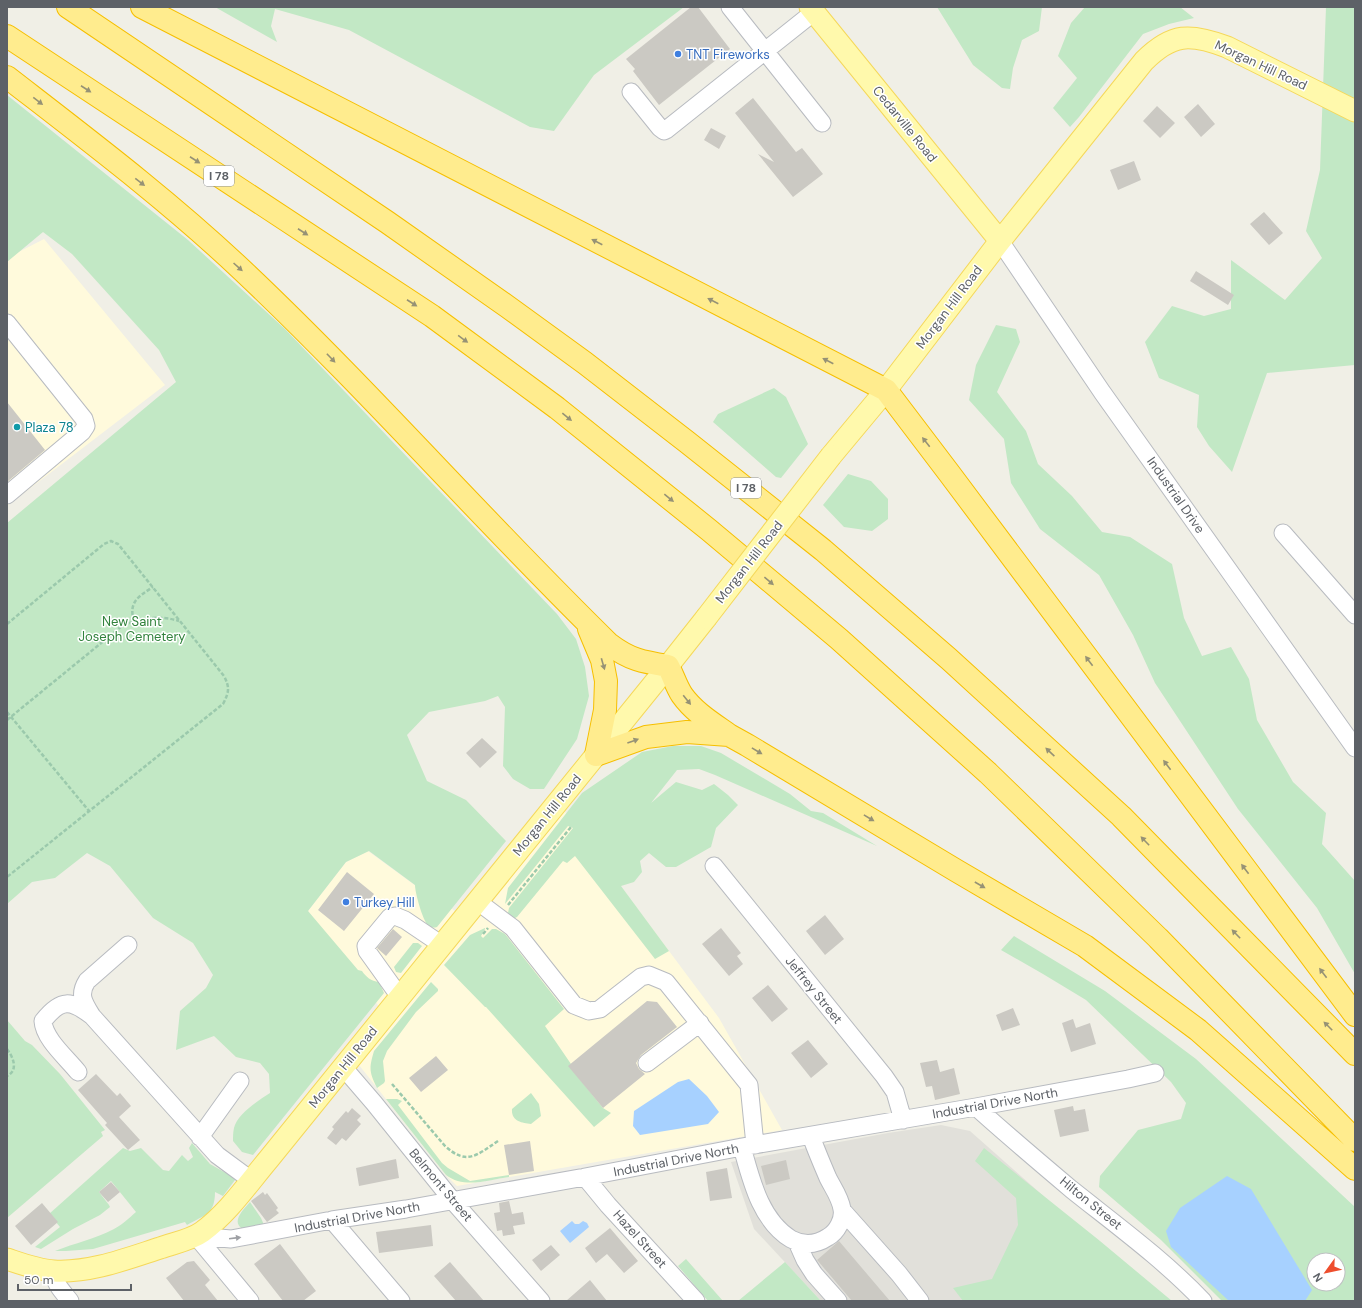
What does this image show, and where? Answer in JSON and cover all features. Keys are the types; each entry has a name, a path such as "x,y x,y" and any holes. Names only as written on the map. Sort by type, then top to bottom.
{"highway":[{"name":"I 78","path":"68,7 387,222 508,307 585,363 817,545 949,659 1120,816 1355,1054"},
{"path":"142,7 886,390 1355,1015"},
{"name":"I 78","path":"7,36 432,316 557,408 709,530 839,639 988,773 1158,938 1355,1140"},
{"path":"7,77 166,202 239,267 328,355 608,644 622,654 641,661 668,666 681,694 699,714 729,736 1085,946 1198,1030 1355,1169"},
{"path":"581,616 592,634 602,660 606,676 605,710 596,755"},
{"path":"596,755 635,740 658,735 687,732 729,736"}],"main road":[{"name":"Cedarville Road","path":"812,10 1000,241"},
{"name":"Morgan Hill Road","path":"196,1236 218,1219 251,1180 668,666 831,456 886,390 1000,241 1144,61 1158,48 1169,42 1181,38 1194,37 1218,44 1355,111"},
{"path":"7,1259 36,1268 54,1271 79,1270 105,1265 196,1236"}],"street":[{"path":"730,7 822,123"},
{"path":"630,92 664,131 765,51 812,10"},
{"name":"Industrial Drive","path":"1000,241 1102,392 1355,748"},
{"path":"7,323 84,419 86,426 82,432 7,495"},
{"path":"1283,533 1355,615"},
{"name":"Jeffrey Street","path":"714,866 884,1076 895,1092 903,1120"},
{"path":"477,901 513,928 574,1005 589,1011 600,1009 641,977 649,975 666,982 749,1085 748,1146 751,1180 758,1198 769,1218 782,1233 797,1242 809,1245 821,1242 832,1235 840,1224 842,1210 838,1196 810,1136"},
{"path":"400,997 367,952 366,946 390,917 395,916 405,920 442,945"},
{"path":"92,1016 84,1002 82,988 87,981 128,945"},
{"path":"78,1072 50,1039 44,1027 43,1021 49,1013 60,1006 71,1003 82,1008 92,1016 217,1155 251,1180"},
{"path":"647,1063 700,1023"},
{"name":"Belmont Street","path":"343,1067 452,1200 541,1301"},
{"name":"Industrial Drive North","path":"196,1236 231,1239 332,1220 585,1177 748,1146 976,1107 1155,1073"},
{"path":"200,1137 240,1081"},
{"name":"Hilton Street","path":"976,1107 1070,1188 1129,1234 1173,1271 1203,1301"},
{"name":"Hazel Street","path":"585,1177 696,1301"},
{"path":"842,1210 920,1301"},
{"path":"332,1220 401,1301"},
{"path":"196,1236 250,1301"},
{"path":"797,1242 805,1260 814,1274 838,1301"},
{"path":"54,1271 54,1278 64,1299"}],"path":[{"path":"7,624 104,544 111,541 118,544 153,587 224,676 229,686 228,695 223,704 7,877"},
{"path":"134,620 132,615 134,603 140,595 153,587"},
{"path":"7,720 122,626 134,620 154,618 171,618 180,621"},
{"path":"7,712 89,811"},
{"path":"483,934 571,827"},
{"path":"7,1049 12,1055 14,1062 14,1069 7,1076"},
{"path":"392,1084 445,1146 454,1154 472,1157 498,1141"}],"shaded area":[{"name":"Plaza 78","path":"44,239 165,385 7,506 7,258"},
{"path":"563,809 719,1018 782,1130 457,1186 446,1175 359,1065 389,1020 308,911 346,862 368,851 420,889 447,905 469,922"},
{"path":"941,1125 970,1131 1090,1237 1041,1301 821,1301 754,1229 731,1162 888,1133"}],"green space":[{"path":"215,7 684,7 594,75 554,131 530,127 349,30 275,9 271,26 277,42"},
{"path":"937,7 1042,7 1039,31 1022,40 1013,68 1010,89 1002,88 973,65"},
{"path":"1085,7 1180,7 1194,18 1169,24 1143,34 1070,127 1053,108 1077,78 1058,56 1071,23"},
{"path":"1326,7 1355,7 1355,365 1267,373 1232,472 1209,446 1197,427 1199,395 1159,378 1145,342 1172,306 1204,316 1231,309 1231,260 1285,300 1322,258 1306,231 1320,170"},
{"name":"New Saint Joseph Cemetery","path":"7,95 188,240 285,329 557,614 576,639 585,667 589,696 577,739 544,789 530,789 513,779 503,766 505,707 498,696 485,701 429,712 407,735 427,781 466,800 506,841 435,928 429,926 424,918 415,885 369,851 346,862 308,911 358,970 362,971 371,980 379,982 384,993 253,1155 242,1152 233,1141 234,1130 239,1118 255,1103 270,1093 269,1074 260,1063 236,1057 214,1036 176,1050 180,1011 206,988 213,975 193,943 153,918 110,866 87,853 55,878 32,882 7,904 7,523 176,382 159,350 72,254 43,232 7,262"},
{"path":"996,325 1016,329 1020,342 997,392 1026,431 1038,464 1072,496 1102,532 1130,537 1172,564 1184,618 1202,656 1231,647 1249,679 1257,720 1293,782 1326,813 1322,844 1355,881 1355,974 1317,908 1238,809 1155,683 1133,635 1099,575 1040,529 1011,483 1004,439 969,400 976,365"},
{"path":"774,388 786,397 808,444 781,478 776,477 713,422 718,414"},
{"path":"848,474 871,481 888,499 888,519 872,531 844,527 823,505"},
{"path":"673,746 701,746 721,753 790,794 811,811 823,813 877,846 715,775 699,769 677,770 651,803 676,782 702,790 714,784 738,805 716,828 711,847 676,867 666,867 649,853 640,861 642,872 634,882 621,886 669,951 655,959 575,856 567,863 563,861 517,917 513,919 508,913 509,908 573,828 568,826 505,904 508,888 582,793 642,752"},
{"path":"485,928 481,936 483,938 492,929 496,929 505,934 564,1009 545,1026 571,1064 569,1066 603,1108 611,1113 594,1127 486,1007 444,965 470,935"},
{"path":"1014,936 1105,991 1196,1059 1355,1207 1355,1301 1222,1301 1161,1240 1099,1187 1100,1176 1138,1130 1181,1119 1186,1103 1171,1082 1086,1000 1001,950"},
{"path":"413,943 418,943 422,946 401,973 396,972 394,967"},
{"path":"431,982 438,989 438,991 416,1012 387,1051 383,1061 385,1081 377,1088 372,1078 371,1070 371,1062 374,1051"},
{"path":"7,1020 25,1041 32,1045 60,1074 105,1130 101,1132 103,1136 7,1218"},
{"path":"531,1093 539,1104 541,1116 531,1124 515,1119 512,1109"},
{"path":"386,1099 397,1099 402,1101 398,1105 442,1163 448,1168 470,1181 509,1175 509,1177 468,1183 460,1182 446,1175"},
{"path":"192,1143 210,1164 233,1177 235,1180 223,1196 215,1192 211,1210 203,1216 187,1225 185,1222 93,1249 55,1251 114,1229 120,1226 136,1212 111,1181 99,1192 110,1207 100,1215 73,1229 41,1249 35,1247 60,1227 49,1214 123,1148 130,1151 141,1148 163,1170 169,1171 182,1155 188,1161 193,1157 189,1148"},
{"path":"984,1148 1172,1301 963,1301 953,1288 992,1279 1018,1225 1016,1198 975,1161"},
{"path":"250,1202 264,1225 243,1229 239,1226 238,1219"},
{"path":"686,1259 723,1301 708,1301 678,1266"},
{"path":"785,1262 821,1301 738,1301"}],"water":[{"path":"689,1079 707,1096 719,1112 708,1124 640,1135 633,1126 634,1111 678,1082"},
{"path":"1227,1176 1251,1189 1306,1280 1306,1292 1311,1292 1305,1301 1229,1301 1171,1247 1166,1231 1180,1208"},
{"path":"572,1221 575,1224 579,1224 583,1221 587,1223 589,1227 570,1243 560,1231"}],"building":[{"name":"TNT Fireworks","path":"691,7 698,7 730,49 659,105 633,71 635,69 626,59"},
{"path":"753,98 796,152 802,148 823,174 793,197 758,154 774,162 735,113"},
{"path":"1198,104 1215,124 1201,137 1184,117"},
{"path":"1157,106 1175,123 1160,138 1143,121"},
{"path":"711,128 726,136 719,149 704,140"},
{"path":"1134,161 1141,180 1118,190 1110,170"},
{"path":"1264,212 1283,233 1269,245 1250,224"},
{"path":"1196,271 1234,295 1228,305 1190,281"},
{"name":"Plaza 78","path":"7,402 45,450 7,482"},
{"path":"482,738 497,752 480,768 466,753"},
{"name":"Turkey Hill","path":"347,872 374,894 344,931 318,910"},
{"path":"825,915 844,939 825,955 806,931"},
{"path":"721,928 741,953 737,956 743,964 729,976 702,944"},
{"name":"Turkey Hill","path":"393,929 402,937 386,956 377,948"},
{"path":"768,985 788,1009 772,1022 752,998"},
{"path":"647,1001 657,1002 677,1027 641,1055 636,1063 639,1069 645,1074 603,1108 568,1066"},
{"path":"1013,1008 1020,1025 1002,1031 996,1015"},
{"path":"1073,1019 1076,1028 1090,1023 1096,1044 1071,1052 1062,1023"},
{"path":"808,1040 828,1064 811,1078 791,1053"},
{"path":"436,1056 448,1070 421,1092 409,1078"},
{"path":"937,1060 940,1072 954,1068 960,1094 935,1100 932,1086 926,1087 920,1063"},
{"path":"96,1074 117,1096 120,1093 131,1106 119,1117 140,1140 128,1150 105,1125 107,1123 78,1090"},
{"path":"1073,1106 1074,1111 1085,1109 1089,1131 1060,1137 1054,1110"},
{"path":"352,1108 361,1116 357,1120 361,1124 346,1141 342,1138 336,1145 327,1138 334,1129 332,1127 346,1111 348,1113"},
{"path":"530,1141 534,1171 509,1175 504,1145"},
{"path":"396,1159 399,1178 359,1186 356,1168"},
{"path":"786,1160 790,1179 766,1185 761,1166"},
{"path":"727,1168 732,1198 710,1201 706,1172"},
{"path":"111,1182 120,1192 108,1202 99,1192"},
{"path":"263,1192 265,1195 267,1193 278,1208 276,1210 279,1213 267,1222 251,1201"},
{"path":"509,1201 512,1214 523,1212 525,1224 513,1226 515,1234 503,1236 502,1230 497,1231 494,1213 500,1212 499,1203"},
{"path":"42,1203 58,1222 31,1245 15,1226"},
{"path":"431,1225 433,1246 379,1253 376,1232"},
{"path":"610,1228 638,1261 624,1273 607,1254 596,1263 585,1248"},
{"path":"839,1241 890,1301 852,1301 817,1260"},
{"path":"280,1244 316,1291 303,1301 283,1301 254,1264"},
{"path":"551,1245 560,1255 541,1271 532,1260"},
{"path":"194,1261 210,1280 205,1285 218,1301 184,1301 166,1278 187,1262"},
{"path":"450,1262 484,1301 456,1301 434,1276"},
{"path":"590,1280 607,1301 566,1301"}],"place":[{"name":"TNT Fireworks","path":"678,54"},
{"name":"Plaza 78","path":"17,427"},
{"name":"Turkey Hill","path":"346,902"}]}
